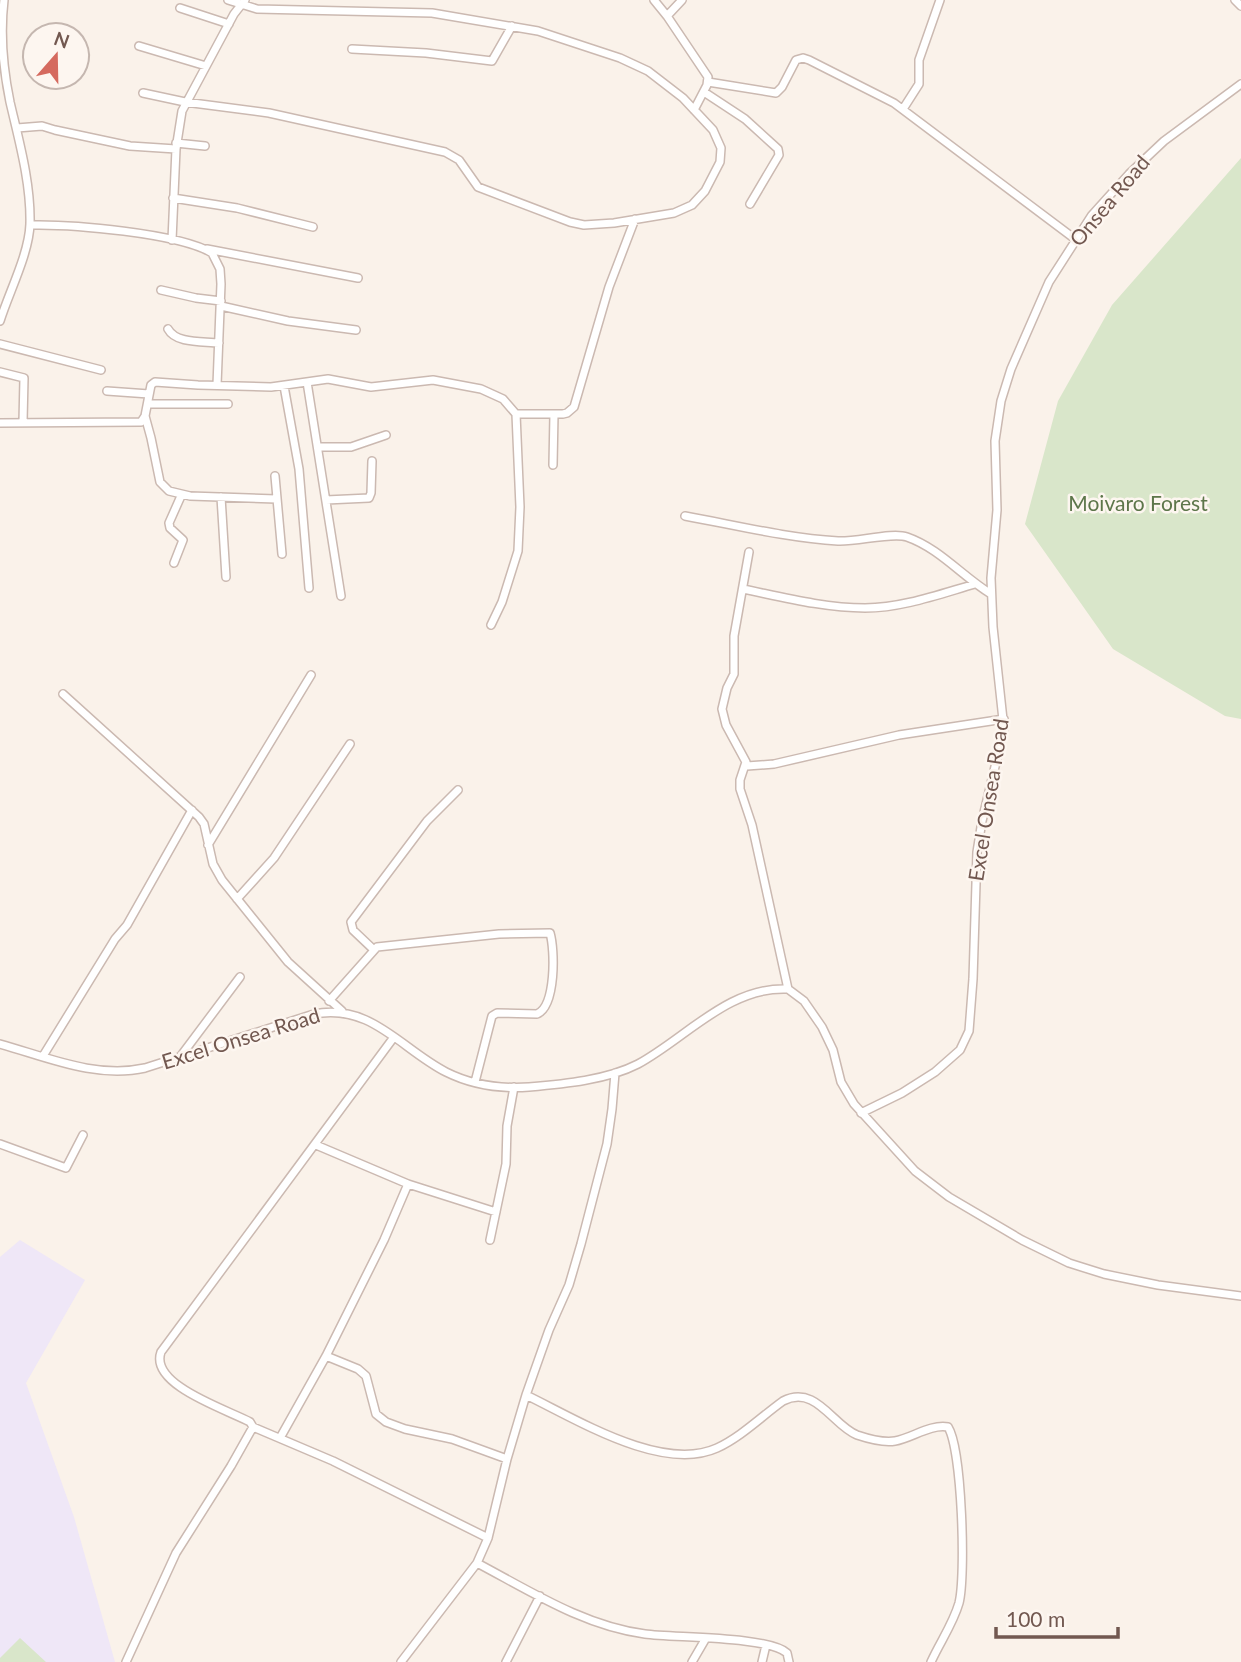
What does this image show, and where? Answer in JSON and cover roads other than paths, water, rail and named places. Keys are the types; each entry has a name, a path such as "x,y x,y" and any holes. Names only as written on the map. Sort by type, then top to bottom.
{"street":[{"path":"0,321 30,225 26,179 2,51 4,0"},
{"path":"143,93 185,102 269,113 445,152 459,160 478,187 570,222 597,225 683,210 698,198 720,162 721,148 713,130 661,80 634,64 538,31 432,13 257,9 243,2 228,0"},
{"path":"654,0 704,69 708,82 694,110"},
{"path":"667,16 681,0"},
{"path":"903,109 919,84 919,60 940,0"},
{"path":"1235,0 1241,6"},
{"path":"172,240 176,146 185,102 243,2"},
{"path":"180,8 229,24"},
{"path":"352,49 426,53 492,61 512,26"},
{"path":"139,46 206,66"},
{"path":"708,82 776,93 794,63 803,58 903,109 1075,239"},
{"name":"Onsea Road","path":"1018,350 1049,282 1075,239 1099,208 1148,155 1184,124 1241,84"},
{"path":"704,92 745,118 779,149 779,155 750,204"},
{"path":"17,128 43,126 130,146 205,146"},
{"path":"173,198 237,208 313,227"},
{"path":"516,414 568,413 574,407 609,287 635,219"},
{"path":"30,225 77,227 172,240 358,278"},
{"path":"206,249 215,257 220,269 217,385"},
{"path":"161,290 288,320 356,330"},
{"path":"168,329 173,336 181,339 219,343"},
{"path":"0,344 101,370"},
{"name":"Excel Onsea Road","path":"861,1113 902,1093 955,1056 966,1038 970,1021 977,852 985,804 1002,742 1004,719 991,594 997,510 995,441 1005,386 1018,350"},
{"path":"0,372 24,378 23,422"},
{"path":"276,499 181,496 169,491 159,482 145,416 151,385 155,382 284,386 328,379 372,387 442,381 492,393 503,399 516,414 520,508 518,551 502,602 491,625"},
{"path":"307,382 341,596"},
{"path":"284,386 299,469 309,588"},
{"path":"107,391 149,394"},
{"path":"148,404 228,404"},
{"path":"553,465 554,414"},
{"path":"0,423 137,422 145,416"},
{"path":"318,447 351,447 386,435"},
{"path":"326,500 369,499 372,461"},
{"path":"275,476 282,554"},
{"path":"174,564 183,540 170,528 169,523 181,496"},
{"path":"221,497 226,577"},
{"path":"685,516 799,537 841,541 904,536 947,561 991,594"},
{"path":"749,552 734,636 734,674 724,696 722,709 726,725 747,766 740,780 740,789 755,834 788,989 804,1001 822,1027 833,1049 841,1082 861,1113 930,1184 973,1212 1053,1257 1085,1269 1129,1279 1241,1296"},
{"path":"743,589 815,603 866,608 913,601 975,584"},
{"path":"208,846 312,675"},
{"path":"63,694 192,810 204,824 213,863 222,880 288,961 343,1012"},
{"path":"747,766 774,764 899,735 1004,719"},
{"path":"237,899 274,858 350,744"},
{"path":"373,949 353,930 351,922 427,821 458,790"},
{"path":"43,1056 117,936 127,925 192,810"},
{"path":"329,1000 373,949 382,946 499,934 550,933 552,982 548,1004 537,1014 495,1014 491,1019 483,1060 475,1082"},
{"path":"180,1057 240,977"},
{"name":"Excel Onsea Road","path":"0,1044 99,1071 132,1071 314,1014 343,1012 360,1016 439,1068 475,1082 514,1087 551,1084 615,1073 637,1064 688,1029 736,1001 767,991 788,989"},
{"path":"394,1037 165,1346 159,1358 161,1368 174,1383 250,1422 253,1427 356,1472 488,1538"},
{"path":"401,1662 477,1563 488,1538 526,1395 549,1330 569,1285 581,1244 607,1144 615,1073"},
{"path":"490,1240 506,1164 507,1126 514,1087"},
{"path":"0,1144 66,1168 83,1135"},
{"path":"316,1145 408,1184 496,1212"},
{"path":"280,1438 327,1356 384,1240 408,1184"},
{"path":"327,1356 358,1369 366,1376 376,1413 386,1422 452,1439 507,1459"},
{"path":"526,1395 627,1441 670,1454 694,1454 717,1448 783,1401 793,1397 808,1400 828,1410 848,1431 880,1441 895,1441 939,1426 948,1427 952,1437 959,1491 961,1591 954,1617 931,1662"},
{"path":"126,1662 170,1563 253,1427"},
{"path":"477,1563 540,1597 598,1622 663,1636 766,1645 785,1651 789,1662"},
{"path":"506,1662 540,1597"},
{"path":"692,1662 706,1638"},
{"path":"762,1662 766,1645"}],"park label":[{"name":"Moivaro Forest","path":"1138,504"}]}
